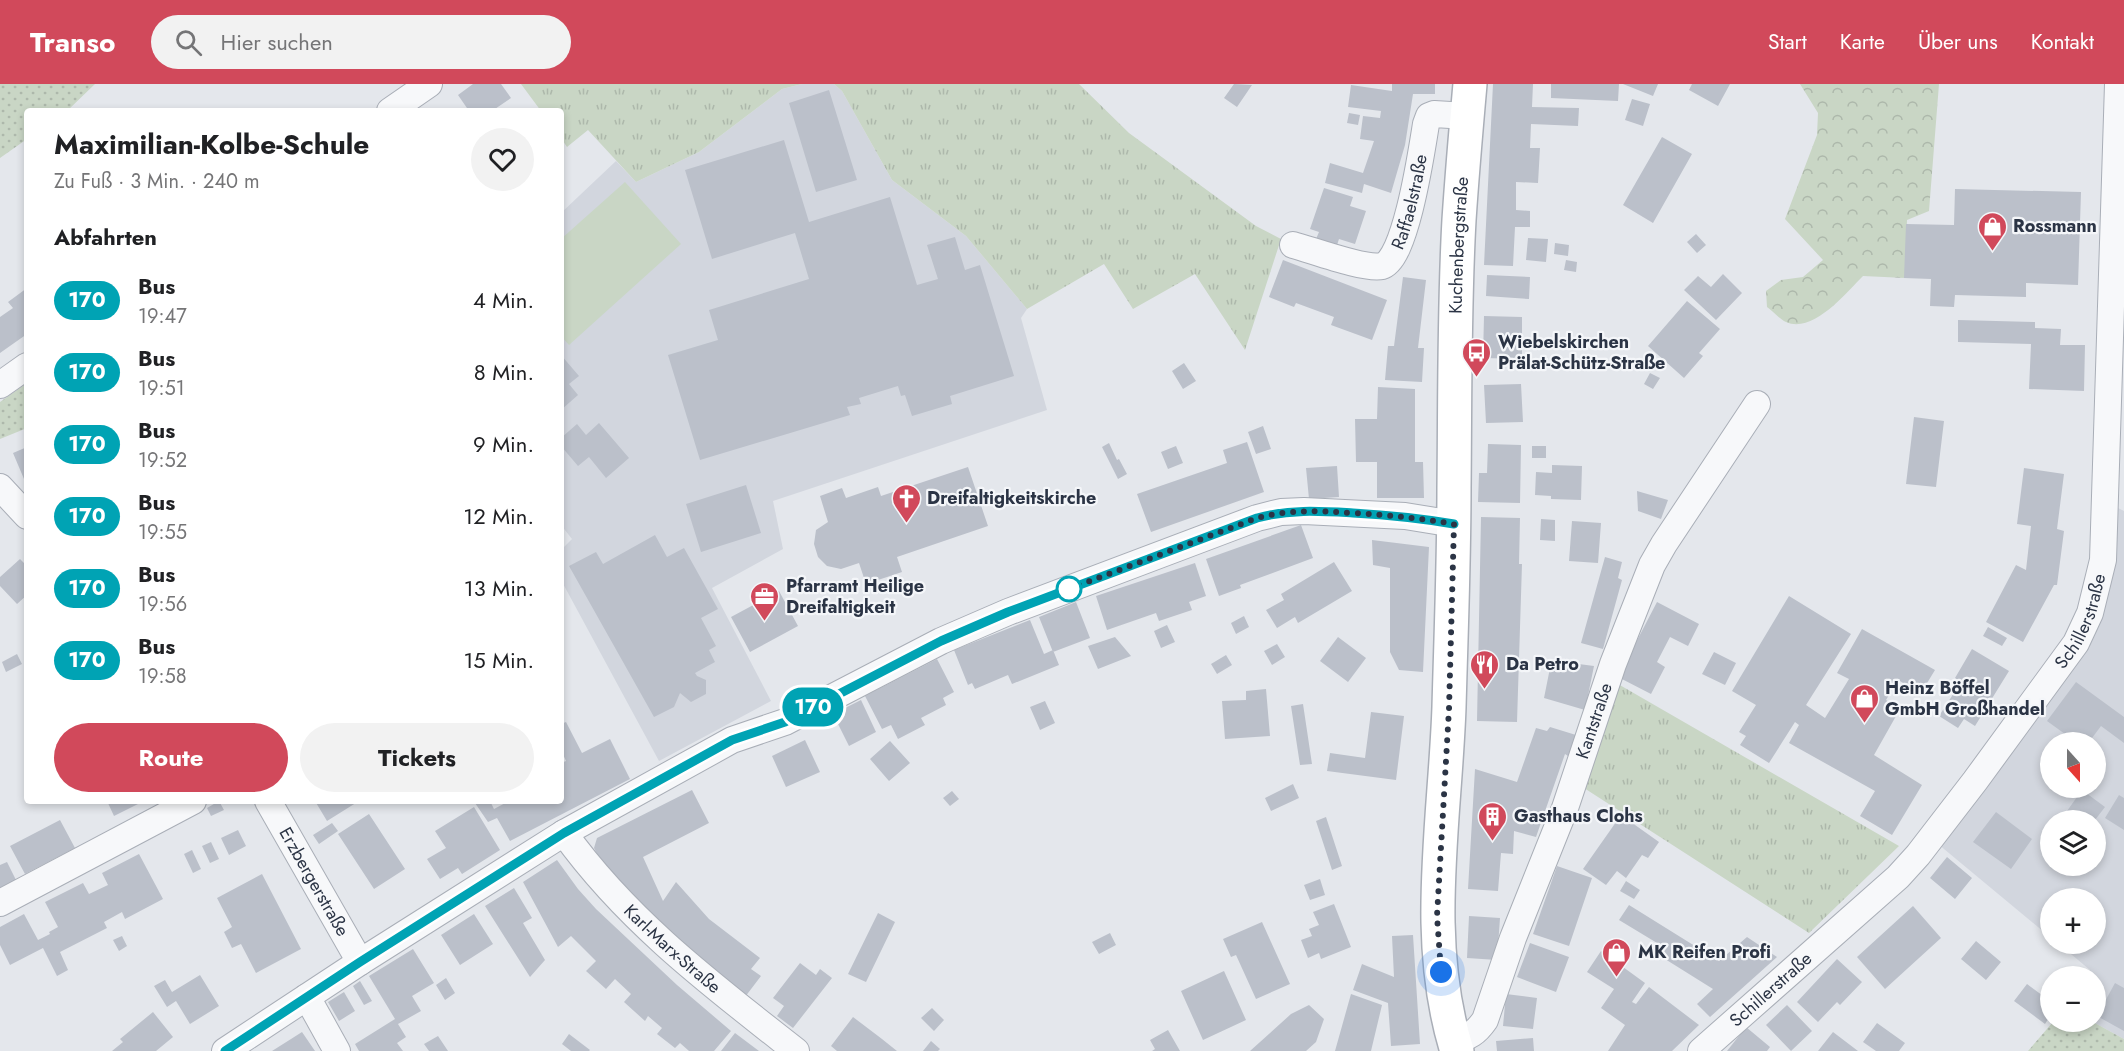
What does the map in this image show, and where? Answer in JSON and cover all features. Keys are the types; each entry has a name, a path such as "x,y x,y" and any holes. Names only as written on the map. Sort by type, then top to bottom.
{"main road":[{"name":"Kuchenbergstraße","path":"1456,1046 1441,972 1437,916 1449,709 1459,219 1470,84"}],"street":[{"path":"394,108 429,84"},
{"name":"Schillerstraße","path":"1701,1051 1904,870 1937,831 2023,718 2076,643 2090,613 2103,560 2118,84"},
{"name":"Raffaelstraße","path":"1293,245 1367,266 1383,266 1392,260 1412,204 1429,116 1434,114 1467,116"},
{"path":"0,385 24,368"},
{"name":"Kantstraße","path":"1456,1046 1478,1030 1485,1020 1513,938 1565,808 1613,664 1652,565 1757,404"},
{"path":"0,487 24,513"},
{"path":"225,1051 360,962 564,833 732,740 785,722 941,641 1008,612 1257,518 1281,512 1405,516 1454,524"},
{"path":"0,903 187,804"},
{"name":"Erzbergerstraße","path":"270,804 360,962"},
{"name":"Karl-Marx-Straße","path":"564,833 586,865 687,966 796,1051"},
{"path":"307,997 337,1051"}],"shaded area":[{"path":"802,84 834,84 842,91 892,180 966,236 1027,309 1021,318 1047,410 773,501 783,549 712,588 771,701 659,761 564,586 564,547 572,539 564,529 564,210 616,161 636,182 699,152 782,89"},
{"path":"2118,508 2124,511 2124,1039 2106,1029 2106,966 2085,966 2071,954 2106,954 2106,888 2040,888 2040,929 1938,844 2111,577"}],"green space":[{"path":"0,84 95,84 70,108 24,108 24,141 0,158"},
{"path":"521,84 802,84 782,89 699,152 636,182 588,130 567,147 564,142 564,108 539,108"},
{"path":"834,84 1079,84 1129,133 1256,226 1281,239 1245,350 1195,274 1133,309 1104,264 1027,309 966,236 892,180 842,91"},
{"path":"1800,84 1939,84 1929,211 1907,220 1905,278 1863,276 1828,310 1807,322 1796,324 1783,321 1767,307 1766,291 1781,280 1803,277 1823,260 1785,219 1817,135 1818,113"},
{"path":"625,182 681,244 569,345 564,339 564,236"},
{"path":"24,385 24,429 0,439 0,402"},
{"path":"1618,684 1899,846 1809,933 1584,788"},
{"path":"2106,1029 2124,1039 2124,1051 2028,1051 2044,1032 2106,1032"}],"building":[{"path":"473,84 501,84 511,98 496,108 467,108 458,95"},
{"path":"1234,84 1252,85 1237,107 1224,98"},
{"path":"1392,84 1435,84 1435,94 1413,94 1405,145 1391,193 1364,184 1362,193 1325,183 1330,163 1363,173 1374,141 1360,139 1363,116 1380,118 1381,111 1348,107 1351,85 1392,91"},
{"path":"1493,84 1533,84 1532,107 1579,108 1578,126 1531,124 1530,148 1540,148 1538,183 1516,182 1516,210 1530,211 1530,227 1515,227 1513,266 1484,265"},
{"path":"1551,84 1619,84 1618,101 1551,98"},
{"path":"1623,84 1658,84 1653,96"},
{"path":"1692,84 1730,84 1718,106 1689,90"},
{"path":"829,90 857,180 816,192 789,103"},
{"path":"1632,99 1650,104 1643,126 1625,120"},
{"path":"1349,113 1360,115 1358,125 1347,123"},
{"path":"1662,137 1692,154 1653,223 1623,205"},
{"path":"784,140 809,222 890,197 917,285 938,279 927,245 955,237 965,270 980,265 1014,376 950,396 952,404 912,416 905,395 901,396 898,386 859,398 861,404 847,407 850,415 700,460 668,355 718,340 709,310 809,279 795,233 712,259 685,170"},
{"path":"1324,188 1353,197 1350,206 1366,211 1355,244 1339,239 1337,245 1316,239 1319,232 1310,229"},
{"name":"Rossmann","path":"1955,189 2081,192 2078,285 2026,283 2026,297 1955,295 1954,307 1930,306 1931,279 1904,278 1906,224 1954,225"},
{"path":"1696,234 1706,245 1697,253 1687,242"},
{"path":"1528,238 1548,239 1546,262 1526,260"},
{"path":"1555,243 1569,245 1568,256 1554,254"},
{"path":"1283,260 1387,300 1372,340 1331,325 1334,317 1296,303 1294,307 1269,297"},
{"path":"1566,260 1577,262 1576,272 1564,270"},
{"path":"1723,274 1742,293 1716,320 1684,290 1698,276 1711,287"},
{"path":"1487,275 1530,277 1529,299 1486,296"},
{"path":"1403,277 1426,280 1418,348 1424,348 1422,382 1385,380 1388,346 1394,346"},
{"path":"24,290 24,336 0,353 0,317 13,308 8,302"},
{"path":"1687,301 1720,329 1699,353 1703,356 1684,378 1648,346"},
{"path":"1484,316 1522,317 1522,359 1483,358"},
{"path":"1958,320 2035,322 2035,328 2061,329 2060,345 2085,345 2084,391 2029,389 2031,344 1958,342"},
{"path":"564,358 579,376 569,384 578,395 564,407"},
{"path":"1184,363 1196,381 1183,389 1172,371"},
{"path":"1650,373 1660,378 1653,389 1644,384"},
{"path":"1521,384 1523,422 1486,423 1484,385"},
{"path":"1378,387 1415,389 1415,462 1423,462 1424,498 1377,498 1377,462 1356,462 1355,419 1377,419"},
{"path":"1914,417 1944,421 1936,487 1906,484"},
{"path":"599,423 629,458 606,478 589,457 578,466 564,450 564,435 577,424 586,435"},
{"path":"1263,426 1271,449 1256,454 1248,432"},
{"path":"1247,442 1264,492 1151,532 1137,494 1227,463 1223,450"},
{"path":"1109,443 1127,474 1118,479 1102,447"},
{"path":"1488,444 1521,445 1520,503 1478,502 1479,473 1487,473"},
{"path":"1176,446 1183,463 1168,469 1161,452"},
{"path":"1532,446 1546,446 1546,458 1532,458"},
{"path":"24,448 24,479 13,453"},
{"path":"1552,465 1582,466 1581,500 1551,499 1551,496 1535,495 1536,472 1552,473"},
{"path":"1337,466 1339,497 1309,499 1306,468"},
{"name":"Dreifaltigkeitskirche","path":"968,467 988,526 897,557 902,572 866,584 859,563 841,569 827,566 818,557 814,544 816,530 828,522 820,496 842,488 846,498 878,487 881,496"},
{"path":"2024,468 2064,474 2057,529 2064,531 2057,585 2054,585 2023,642 1986,622 2016,565 2026,570 2031,526 2017,524"},
{"path":"746,485 761,533 701,552 686,504"},
{"path":"1637,491 1668,500 1661,519 1638,511"},
{"path":"1481,517 1520,518 1519,564 1522,564 1517,722 1477,721"},
{"path":"1541,519 1555,520 1555,541 1540,540"},
{"path":"1572,521 1601,523 1598,563 1569,561"},
{"path":"1301,525 1313,558 1240,585 1241,588 1219,596 1206,559"},
{"path":"655,535 667,557 684,548 718,609 701,618 716,646 709,650 715,662 695,673 706,680 706,694 691,702 680,693 674,707 654,717 569,566 596,552 603,564"},
{"path":"1372,540 1429,547 1423,672 1399,670 1390,652 1390,568 1373,565"},
{"path":"1605,557 1622,562 1618,578 1622,580 1603,649 1581,643"},
{"path":"20,559 24,563 24,598 17,604 0,586 0,577"},
{"path":"1334,562 1352,591 1298,623 1295,617 1277,628 1266,610 1284,600 1281,594"},
{"path":"1195,563 1206,596 1189,602 1192,610 1159,621 1156,613 1107,630 1096,596"},
{"name":"Pfarramt Heilige Dreifaltigkeit","path":"779,591 798,626 750,652 731,617"},
{"path":"1789,596 1851,634 1806,705 1825,718 1849,679 1837,673 1862,629 1935,670 1921,693 1898,680 1886,700 1900,709 1874,755 1922,785 1892,835 1860,816 1875,791 1789,743 1799,725 1795,722 1769,763 1740,745 1746,736 1739,732 1756,705 1732,691"},
{"path":"1076,602 1090,638 1053,652 1039,617"},
{"path":"1657,602 1699,624 1688,646 1670,637 1657,662 1665,667 1651,694 1618,677"},
{"path":"1244,616 1249,627 1236,634 1231,623"},
{"path":"1030,620 1044,654 1053,650 1059,665 1012,684 1008,675 975,689 972,683 968,685 954,650"},
{"path":"1167,625 1175,642 1161,648 1154,631"},
{"path":"1988,627 2007,638 2002,646 1983,636"},
{"path":"1115,637 1131,656 1098,669 1088,646"},
{"path":"1338,637 1366,658 1348,682 1320,661"},
{"path":"1277,644 1285,657 1272,665 1264,651"},
{"path":"1972,649 2009,671 1975,726 1964,719 1958,728 1939,716 1961,682 1955,678"},
{"path":"1714,652 1736,663 1725,685 1702,674"},
{"path":"17,654 22,664 6,672 2,662"},
{"path":"1226,655 1232,665 1217,674 1211,664"},
{"path":"937,659 954,692 943,698 946,705 921,718 925,725 898,739 891,725 882,729 865,696"},
{"path":"1548,660 1594,666 1585,710 1544,698 1550,668 1547,668"},
{"path":"2076,682 2124,717 2124,743 2101,726 2096,732 2062,732 2047,721"},
{"path":"1266,689 1270,736 1225,739 1222,701 1246,700 1246,691"},
{"path":"861,700 876,732 849,746 833,714"},
{"path":"1045,701 1055,723 1040,730 1030,707"},
{"path":"1303,704 1312,764 1300,765 1291,706"},
{"path":"1371,712 1404,716 1396,780 1327,771 1330,753 1365,758"},
{"path":"566,722 582,753 610,739 630,779 510,841 497,818 488,822 476,804 492,804 494,809 503,804 564,804 564,762 566,761 564,723"},
{"path":"1550,727 1576,735 1568,756 1565,754 1536,837 1514,831 1513,854 1501,853 1498,891 1468,889 1475,769 1517,782 1536,728 1547,731"},
{"path":"805,740 820,772 786,787 772,756"},
{"path":"890,741 910,763 889,781 870,759"},
{"path":"1293,784 1299,798 1271,811 1265,798"},
{"path":"692,790 709,823 643,857 663,901 676,882 709,919 760,958 751,969 761,976 745,997 651,920 608,876 594,848 597,838"},
{"path":"952,791 959,799 950,806 943,798"},
{"path":"2119,795 2124,798 2124,830 2106,819"},
{"path":"2076,798 2093,798 2105,807 2103,810 2068,810"},
{"path":"108,804 138,804 114,816"},
{"path":"214,804 221,804 224,810 211,816 207,808"},
{"path":"317,804 354,804 327,821"},
{"path":"474,807 500,850 462,874 458,868 440,879 427,859 446,848 435,831"},
{"path":"1996,812 2032,839 2011,869 1973,842"},
{"path":"369,814 405,869 374,889 338,834"},
{"path":"1621,815 1659,842 1648,858 1642,855 1626,878 1617,871 1606,885 1583,869"},
{"path":"1326,817 1342,866 1332,870 1316,821"},
{"path":"60,820 75,848 25,874 10,846"},
{"path":"332,823 338,831 319,844 313,835"},
{"path":"238,830 246,846 229,855 221,838"},
{"path":"211,842 219,859 210,863 202,846"},
{"path":"192,850 201,869 193,873 184,854"},
{"path":"139,854 163,899 125,919 122,912 104,922 107,928 60,952 68,970 57,976 43,948 10,965 0,945 0,927 24,914 38,940 50,934 49,932 58,927 45,902 83,883 89,894 108,885 102,873"},
{"path":"1947,857 1972,878 1955,899 1930,878"},
{"path":"557,860 596,909 677,985 731,1031 714,1051 689,1051 680,1043 675,1048 657,1034 662,1028 648,1016 645,1021 624,1002 631,994 615,979 606,989 586,971 596,961 571,936 558,947 523,882"},
{"path":"7,862 16,880 0,888 0,865"},
{"path":"1557,866 1592,878 1569,946 1533,934"},
{"path":"262,874 301,949 256,973 241,944 232,948 224,932 232,927 217,898"},
{"path":"1320,879 1325,895 1310,900 1304,885"},
{"path":"1626,881 1640,890 1634,899 1620,891"},
{"path":"514,888 532,918 523,923 545,960 530,977 485,906"},
{"path":"1334,904 1351,947 1321,959 1319,953 1308,958 1301,940 1312,936 1309,929 1319,925 1313,912"},
{"path":"1629,905 1719,961 1747,937 1777,957 1710,1017 1697,1004 1713,989 1657,954 1662,946 1619,920"},
{"path":"1913,906 1941,938 1885,989 1857,957"},
{"path":"878,913 895,922 866,982 848,974"},
{"path":"474,914 493,944 460,965 441,935"},
{"path":"1469,916 1500,918 1497,960 1467,958"},
{"path":"1262,922 1290,984 1256,999 1236,955 1231,957 1223,939"},
{"path":"1110,933 1116,945 1099,954 1092,942"},
{"path":"1413,935 1420,1044 1391,1046 1388,1003 1353,990 1362,964 1394,977 1392,936"},
{"path":"122,936 127,946 119,951 113,940"},
{"path":"1976,941 2001,962 1986,980 1961,959"},
{"path":"1530,943 1569,957 1556,992 1517,977"},
{"path":"413,949 434,983 412,996 421,1011 398,1024 406,1037 397,1043 403,1051 359,1051 355,1044 395,1019 369,976"},
{"path":"1601,951 1645,983 1632,1002 1636,1004 1649,987 1699,1025 1672,1051 1608,1051 1625,1025 1601,1008 1614,989 1587,972"},
{"path":"1837,959 1862,982 1840,1005 1837,1002 1818,1022 1797,1002"},
{"path":"800,963 816,975 820,969 832,978 793,1028 777,1016 784,1006 773,998"},
{"path":"1224,971 1246,1020 1203,1040 1181,991"},
{"path":"200,975 219,1006 190,1024 176,1001 167,1007 154,986 165,980 172,992"},
{"path":"446,978 455,993 445,1000 436,985"},
{"path":"360,981 372,1001 364,1005 353,986"},
{"path":"2115,983 2124,988 2124,1031 2106,1021 2106,1000"},
{"path":"2027,984 2040,994 2040,1020 2014,1001"},
{"path":"344,992 355,1011 339,1021 328,1002"},
{"path":"1351,994 1382,1005 1371,1051 1335,1051"},
{"path":"1506,994 1537,998 1533,1029 1503,1026"},
{"path":"1309,1005 1324,1019 1316,1042 1306,1051 1250,1051 1291,1014"},
{"path":"1787,1005 1812,1031 1791,1051 1766,1025"},
{"path":"932,1008 944,1020 934,1031 921,1018"},
{"path":"153,1012 173,1037 156,1051 112,1051 123,1042 120,1039"},
{"path":"853,1017 897,1051 837,1051 831,1046"},
{"path":"1877,1023 1905,1043 1899,1051 1876,1051 1863,1042"},
{"path":"1746,1027 1770,1047 1767,1051 1727,1051"},
{"path":"1168,1030 1180,1051 1152,1051 1155,1049 1150,1040"},
{"path":"302,1032 315,1051 272,1051 291,1039"},
{"path":"1833,1032 1858,1051 1818,1051"},
{"path":"735,1033 759,1051 721,1051"},
{"path":"569,1034 590,1050 571,1051 562,1044"},
{"path":"438,1036 448,1051 429,1051 424,1044"},
{"path":"1533,1038 1534,1051 1497,1051 1496,1041"},
{"path":"931,1041 940,1049 923,1051"}],"bus line":[{"name":"170","path":"225,1051 360,962 564,833 732,740 785,722 941,641 1008,612 1257,518 1281,512 1405,516 1454,524"}],"place":[{"name":"Rossmann","path":"1992,252"},
{"name":"Wiebelskirchen Prälat-Schütz-Straße","path":"1477,378"},
{"name":"Dreifaltigkeitskirche","path":"906,524"},
{"name":"Pfarramt Heilige Dreifaltigkeit","path":"765,622"},
{"name":"Da Petro","path":"1485,690"},
{"name":"Heinz Böffel GmbH Großhandel","path":"1864,724"},
{"name":"Gasthaus Clohs","path":"1493,842"},
{"name":"MK Reifen Profi","path":"1617,978"}],"route":[{"path":"1069,589 1257,518 1281,512 1405,516 1454,524 1449,709 1437,916 1441,972"}]}
